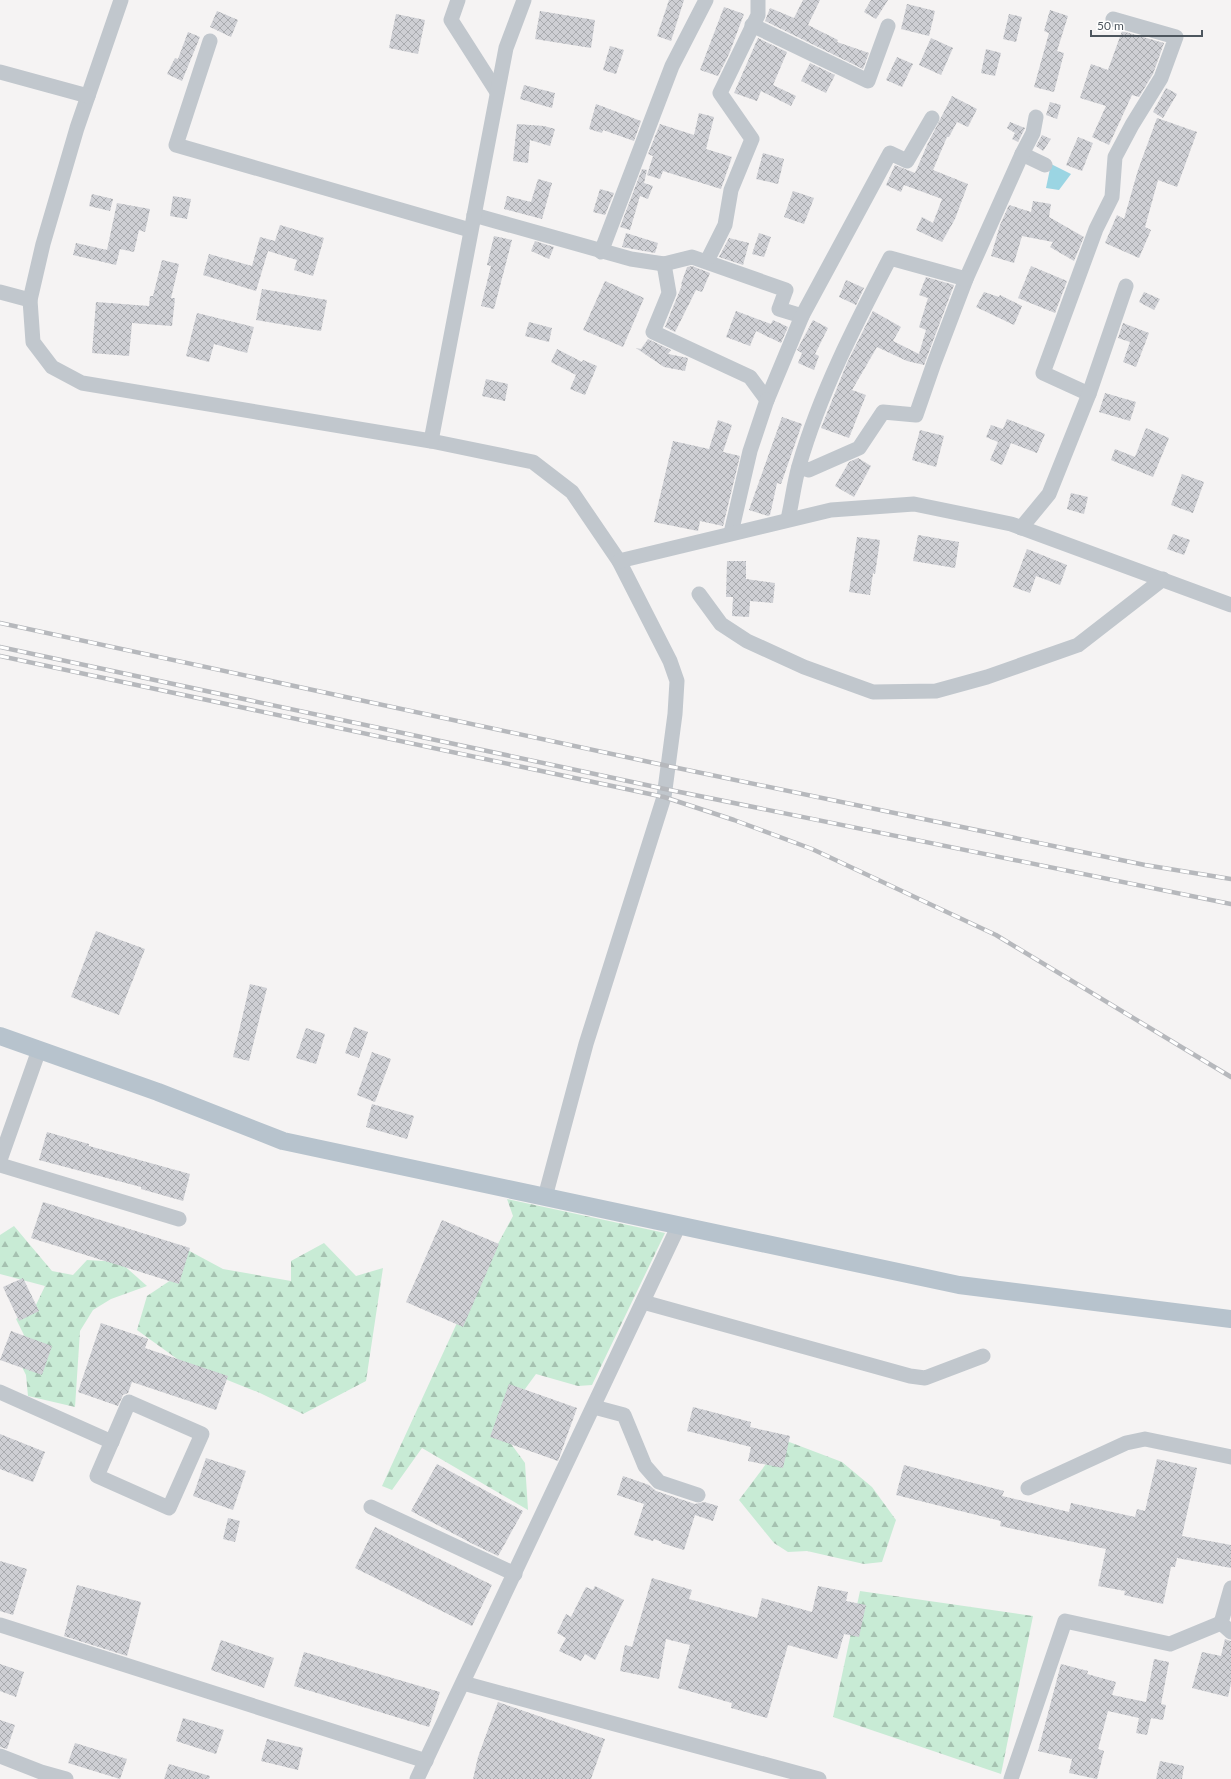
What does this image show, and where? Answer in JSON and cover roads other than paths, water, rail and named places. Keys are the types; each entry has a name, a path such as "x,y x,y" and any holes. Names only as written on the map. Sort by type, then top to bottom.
{"main road":[{"path":"0,1036 158,1092 283,1141 959,1285 1231,1319"}],"street":[{"path":"121,0 88,96 43,244 30,300 33,342 52,367 82,383 431,441 533,462 572,492 619,561 670,661 676,681 675,714 664,797 586,1044 545,1197"},
{"path":"458,0 451,20 497,92"},
{"path":"431,441 470,230 506,48 524,0"},
{"path":"602,252 672,66 706,0"},
{"path":"709,257 725,225 730,190 752,139 720,94 758,15 758,0"},
{"path":"1089,394 1043,373 1096,229 1112,197 1115,157 1132,125 1161,78 1176,37 1113,19"},
{"path":"752,25 868,81 888,26"},
{"path":"210,41 176,144 470,230"},
{"path":"0,72 88,96"},
{"path":"798,467 810,470 859,448 883,412 916,415 966,279 1022,154 1033,133 1036,117"},
{"path":"730,533 750,451 767,400 802,316 890,153 907,161 932,118"},
{"path":"1022,154 1045,165"},
{"path":"474,215 631,259 664,264 692,257 786,290 779,309 802,316"},
{"path":"788,520 798,467 821,400 857,320 890,258 966,279"},
{"path":"664,264 669,293 653,332 750,377 767,400"},
{"path":"1021,528 1049,494 1089,394 1126,286"},
{"path":"0,292 30,300"},
{"path":"619,561 730,533 832,510 914,504 1011,524 1231,605"},
{"path":"699,594 721,624 747,642 804,667 873,692 936,691 987,677 1078,644 1163,579"},
{"path":"0,1160 39,1050"},
{"path":"0,1165 179,1219"},
{"path":"417,1779 679,1225"},
{"path":"643,1302 910,1376 925,1378 983,1356"},
{"path":"0,1392 112,1442"},
{"path":"129,1402 202,1434 169,1508 97,1476 112,1442 129,1402"},
{"path":"594,1407 624,1415 646,1466 659,1482 698,1495"},
{"path":"1028,1488 1126,1443 1145,1439 1231,1457"},
{"path":"371,1507 515,1574"},
{"path":"1011,1779 1065,1621 1170,1644 1226,1628 1231,1588"},
{"path":"0,1625 426,1762"},
{"path":"463,1683 819,1779"},
{"path":"0,1756 42,1772 66,1779"}],"water":[{"path":"1051,164 1071,174 1059,190 1046,188"}],"railway":[{"path":"0,623 668,766 1145,865 1231,879"},
{"path":"0,647 665,789 1231,904"},
{"path":"0,656 664,797 734,820 812,849 996,935 1231,1077"}]}
